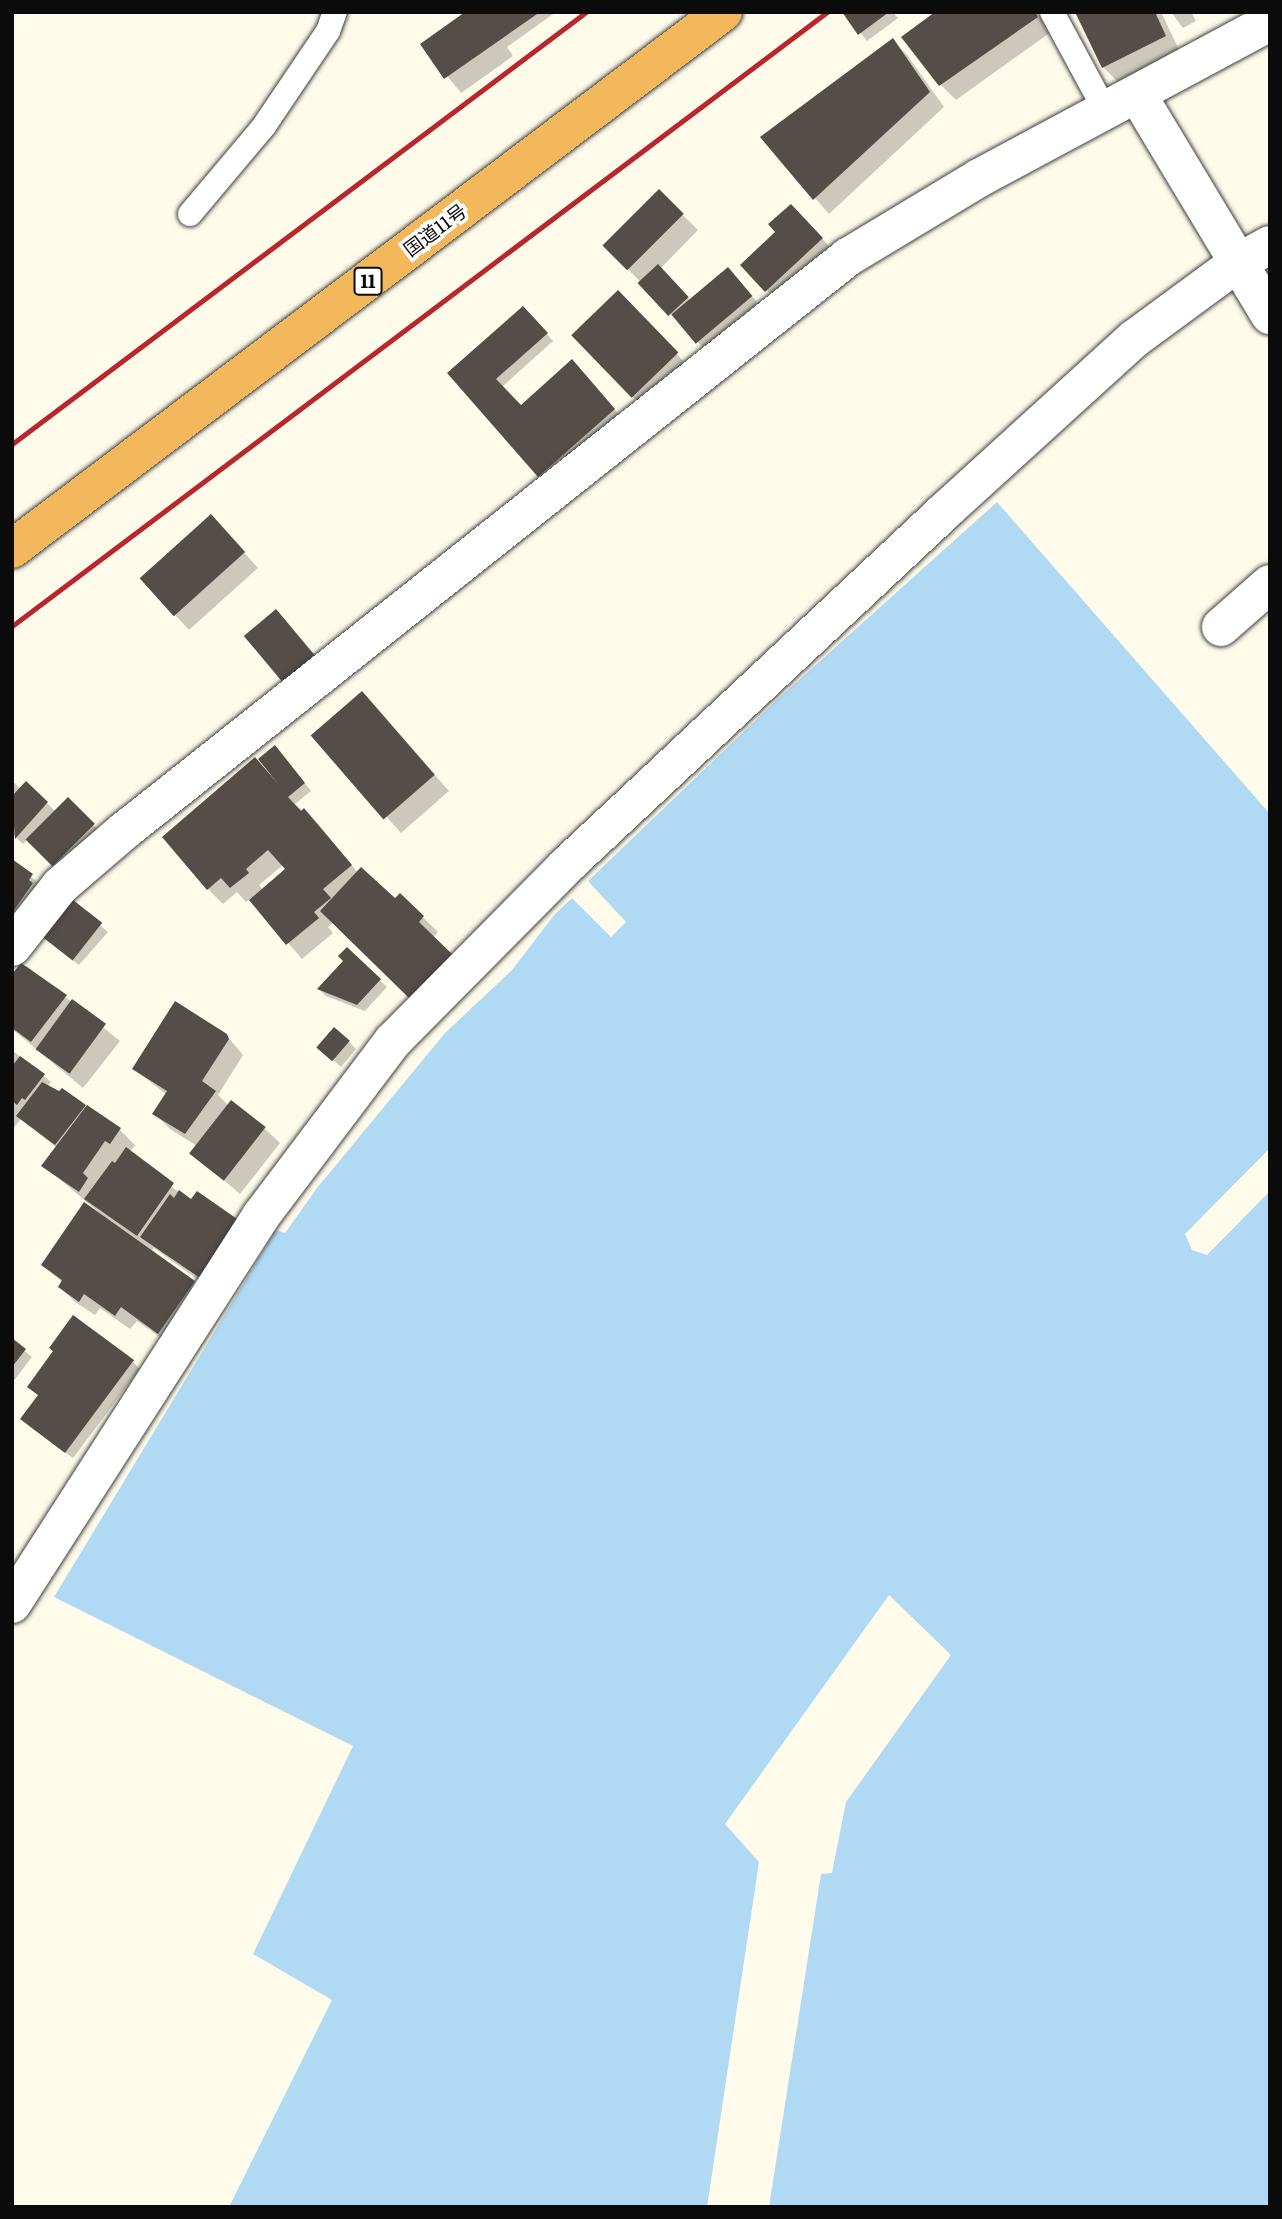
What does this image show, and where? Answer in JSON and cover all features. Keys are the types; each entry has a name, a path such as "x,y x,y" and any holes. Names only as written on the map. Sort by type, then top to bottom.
{"highway":[{"name":"国道11号","path":"12,549 723,12"}],"street":[{"path":"12,947 60,886 124,831 848,257 979,178 1270,22"},
{"path":"1122,103 1255,253 1270,315"},
{"path":"12,1604 261,1216 393,1041 566,866 946,510 1134,339 1255,253"},
{"path":"1221,627 1270,584"}],"lane":[{"path":"190,214 264,126 328,31 335,12"},
{"path":"1052,12 1122,103"}],"water":[{"path":"997,502 1270,814 1270,1148 1185,1234 1192,1250 1207,1255 1270,1191 1270,2207 229,2207 332,2000 253,1954 353,1746 54,1597 276,1230 285,1233 317,1188 445,1033 512,970 555,914 572,898 611,937 626,922 588,881 779,698"}],"pier":[{"path":"889,1595 951,1655 846,1802 832,1873 821,1874 769,2207 707,2207 759,1862 725,1824"}],"building":[{"path":"465,12 540,12 444,79 420,44"},
{"path":"842,12 889,12 858,35"},
{"path":"935,12 1035,12 1038,17 939,86 901,37"},
{"path":"1075,12 1155,12 1166,36 1102,68"},
{"path":"893,38 930,92 813,200 760,137"},
{"path":"659,189 684,214 627,270 602,246"},
{"path":"791,204 823,238 765,292 740,265 775,232 768,224"},
{"path":"658,264 689,297 668,316 638,283"},
{"path":"728,267 752,296 696,344 671,315"},
{"path":"618,290 678,353 632,398 571,335"},
{"path":"523,306 548,333 496,379 521,405 572,359 615,409 538,477 447,373"},
{"path":"211,514 245,552 174,616 140,578"},
{"path":"276,609 315,655 282,682 244,636"},
{"path":"362,691 435,775 384,819 311,736"},
{"path":"275,745 305,783 288,797 301,811 304,808 352,865 323,889 331,898 314,912 319,918 286,945 249,900 285,869 268,850 246,869 249,873 230,888 221,878 207,890 162,837 255,757 279,785 258,759"},
{"path":"26,781 48,802 15,839 12,796"},
{"path":"68,797 95,824 52,866 26,839"},
{"path":"12,859 33,874 29,880 33,883 12,913"},
{"path":"361,867 395,898 400,893 424,916 419,922 452,954 409,998 320,911"},
{"path":"73,900 102,923 73,961 43,938"},
{"path":"347,947 381,979 357,1005 317,989 343,961 338,956"},
{"path":"21,963 67,995 31,1042 12,1028 12,974"},
{"path":"72,999 106,1024 70,1074 36,1049"},
{"path":"175,1001 227,1034 229,1039 202,1081 216,1091 185,1134 152,1114 167,1091 132,1069"},
{"path":"334,1027 350,1041 332,1061 316,1047"},
{"path":"20,1056 45,1074 25,1100 22,1098 17,1105 12,1101 12,1066"},
{"path":"42,1082 59,1091 62,1088 86,1105 55,1145 16,1116"},
{"path":"231,1100 266,1127 224,1181 189,1154"},
{"path":"87,1105 121,1128 110,1144 105,1141 83,1173 88,1178 79,1192 41,1166"},
{"path":"126,1147 174,1183 137,1236 84,1199"},
{"path":"179,1190 191,1199 197,1191 240,1221 200,1278 140,1237 170,1194 174,1198"},
{"path":"84,1202 195,1281 158,1334 121,1307 115,1316 84,1294 79,1302 58,1287 62,1280 41,1265"},
{"path":"73,1315 134,1360 65,1453 20,1419 38,1395 27,1387 53,1351 49,1348"},
{"path":"12,1338 26,1349 12,1367"}],"railway":[{"path":"12,444 586,12"},
{"path":"12,626 827,12"}]}
